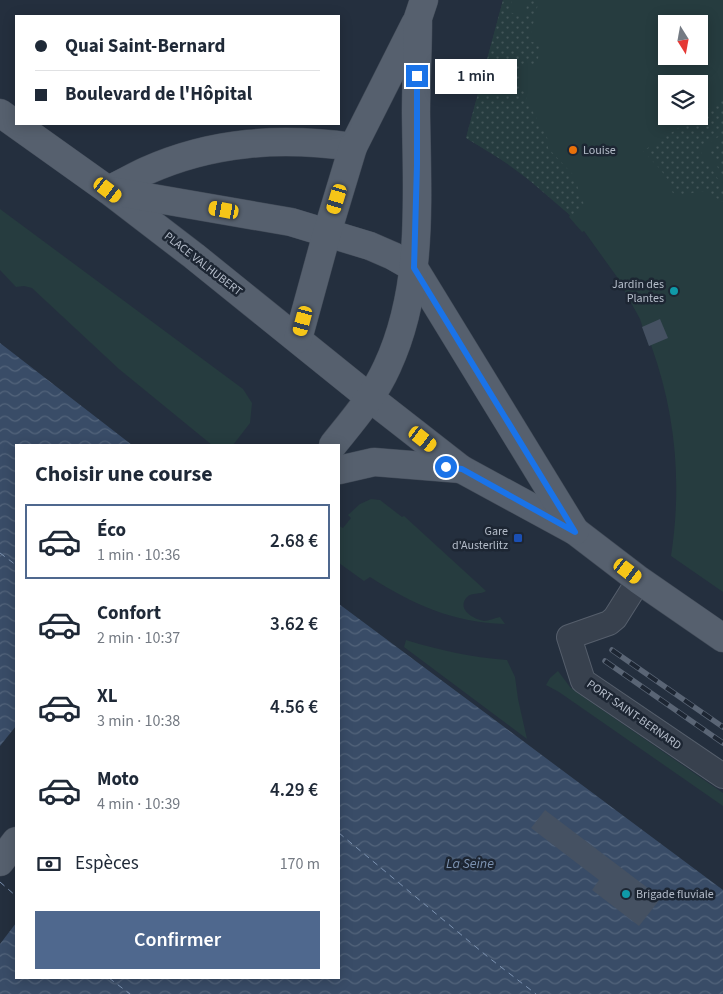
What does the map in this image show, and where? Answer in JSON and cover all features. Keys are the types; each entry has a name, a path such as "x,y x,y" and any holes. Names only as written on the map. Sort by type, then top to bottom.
{"main road":[{"path":"298,339 353,147 421,9"},
{"path":"335,444 370,398 387,367 402,327 409,301 414,268 421,9"},
{"name":"PLACE VALHUBERT","path":"0,113 15,124"},
{"name":"PLACE VALHUBERT","path":"17,125 108,190 462,469 575,532"},
{"path":"108,190 146,171 189,155 232,145 298,141 353,147"},
{"path":"108,190 292,222 370,246 414,268 575,532 639,580 723,638"},
{"path":"340,470 374,462 462,469"},
{"path":"0,862 15,842"}],"street":[{"name":"PORT SAINT-BERNARD","path":"639,580 615,618 609,623 569,637 584,680 723,776"}],"green space":[{"name":"Jardin des Plantes","path":"503,0 723,0 723,592 671,556 676,502 676,476 671,423 659,371 640,319 617,277 584,231 582,232 569,217 570,215 546,193 494,155 466,138"},
{"path":"503,0 512,0 509,12 524,17 528,1 526,0 539,0 529,41 542,45 536,65 524,63 519,78 534,115 547,136 548,148 576,178 579,194 584,204 571,216 515,168 466,138"},
{"path":"723,99 723,134 699,149 723,187 723,201 721,202 704,191 677,196 672,192 671,184 660,169 643,151 683,125 708,125 708,109"},
{"path":"723,140 723,176 707,150"},
{"path":"0,209 243,389 252,403 250,423 234,444 211,444 119,369 32,288 16,287 0,270"},
{"path":"371,499 380,500 402,517 404,516 486,591 467,597 463,606 467,613 484,621 500,617 505,624 468,620 434,610 402,596 370,577 364,581 340,564 340,526 343,528 351,518 348,515 360,504"},
{"path":"406,640 456,653 507,660 515,677 527,739 404,647"},
{"path":"558,671 570,687 579,694 723,793 723,806 559,692 546,685 550,678"}],"water":[{"name":"La Seine","path":"0,343 131,444 15,444 15,979 340,979 340,605 723,890 723,994 0,994"}],"pier":[{"path":"15,727 15,924 0,944 0,746"}],"building":[{"path":"660,319 668,338 649,346 642,327"},
{"path":"545,810 661,898 639,926 592,890 599,880 531,828"}],"ferry route":[{"path":"0,553 15,564"},
{"path":"340,834 488,957 536,994"},
{"path":"0,882 15,895"},
{"path":"110,979 130,994"}],"railway":[{"path":"612,650 723,727"},
{"path":"605,661 723,743"}],"place":[{"name":"Louise","path":"573,150"},
{"name":"Jardin des Plantes","path":"674,291"},
{"name":"Gare d'Austerlitz","path":"518,538"},
{"name":"Brigade fluviale","path":"626,894"}],"route":[{"path":"417,76 416,114 418,140 414,268 575,532 462,469 446,467"}]}
